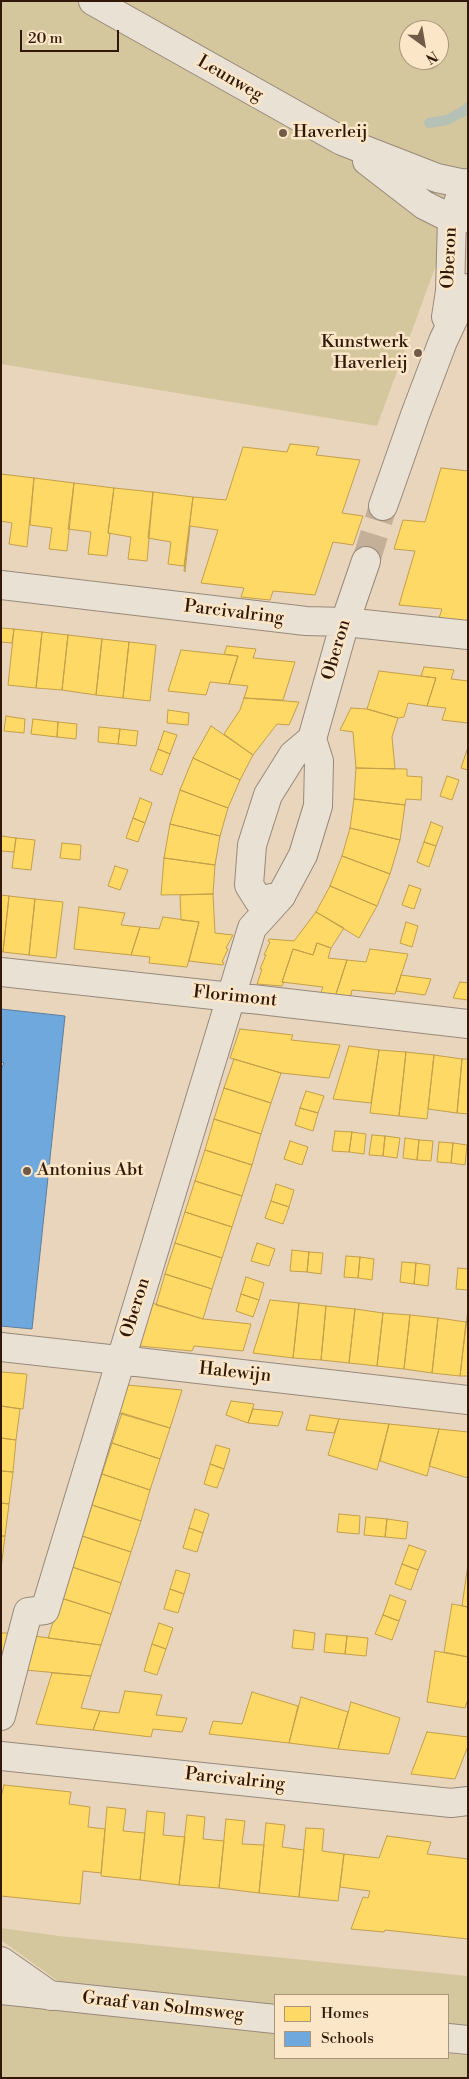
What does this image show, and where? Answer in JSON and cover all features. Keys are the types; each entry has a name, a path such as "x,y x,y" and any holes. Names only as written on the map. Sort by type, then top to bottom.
{"street":[{"name":"Leunweg","path":"93,1 342,142 424,205 460,218"},
{"name":"Leunweg","path":"342,142 437,178 467,186"},
{"name":"Oberon","path":"443,341 460,218 467,186"},
{"name":"Oberon","path":"383,506 443,341 468,288"},
{"name":"Oberon","path":"1,1716 28,1612 45,1610 128,1361 242,998 252,928 281,896 303,855 318,806 319,761 312,739 345,622 366,561"},
{"name":"Parcivalring","path":"1,585 306,621 345,622 468,635"},
{"path":"281,896 259,901 249,885 252,845 268,795 293,755 312,739"},
{"name":"Florimont","path":"1,972 468,1024"},
{"name":"Halewijn","path":"1,1347 468,1400"},
{"name":"Parcivalring","path":"1,1756 451,1804 468,1801"},
{"name":"Graaf van Solmsweg","path":"1,1962 52,1996"},
{"name":"Graaf van Solmsweg","path":"1,1990 274,2019"},
{"path":"449,2038 468,2040"}],"shaded area":[{"path":"1,1 468,1 468,178 377,426 1,364"},
{"path":"1,1928 59,1936 468,1976 468,2030 449,2028 449,1994 274,1994 274,2009 62,1984 1,1940"},
{"path":"1,2001 274,2034 274,2059 449,2059 449,2053 468,2056 468,2078 1,2078"}],"building: Homes":[{"path":"290,444 319,447 316,455 360,460 342,513 363,516 353,545 333,542 315,595 273,591 270,600 241,597 244,588 201,583 218,530 190,526 185,572 193,497 226,500 243,447 287,452"},
{"path":"441,468 468,471 468,621 439,618 442,609 399,605 415,551 394,549 403,520 425,522"},
{"path":"1,474 34,478 27,547 9,544 12,523 1,521"},
{"path":"34,478 74,483 67,551 49,549 52,528 30,525"},
{"path":"74,483 114,488 107,556 88,554 91,532 68,529"},
{"path":"114,488 153,492 147,561 128,559 131,537 108,533"},
{"path":"153,492 193,497 184,566 168,564 171,542 148,538"},
{"path":"1,628 14,629 12,643 1,642"},
{"path":"14,629 42,632 36,688 8,685"},
{"path":"42,632 68,635 62,690 36,688"},
{"path":"68,635 102,639 96,695 62,690"},
{"path":"102,639 129,642 123,698 96,695"},
{"path":"129,642 156,645 150,701 123,698"},
{"path":"227,646 256,649 253,658 295,662 283,700 244,698 248,686 229,684 238,656 224,654"},
{"path":"181,650 238,656 229,684 210,682 206,695 168,691"},
{"path":"424,667 454,670 451,679 468,681 468,723 442,720 446,708 427,706 436,678 421,676"},
{"path":"379,671 436,678 427,706 408,703 404,717 398,718 367,709"},
{"path":"244,698 299,702 289,725 277,724 253,755 224,734 240,710"},
{"path":"351,708 367,709 398,718 392,737 395,769 356,768 353,732 340,730"},
{"path":"168,710 189,713 188,725 167,723"},
{"path":"6,716 25,719 24,733 4,731"},
{"path":"33,719 58,722 57,737 31,734"},
{"path":"58,722 77,724 76,739 57,737"},
{"path":"211,726 253,755 240,780 193,758"},
{"path":"99,727 120,729 118,744 98,742"},
{"path":"120,729 138,731 136,746 118,744"},
{"path":"164,731 177,735 170,754 158,749"},
{"path":"468,747 468,770 461,768"},
{"path":"158,749 170,754 162,775 150,770"},
{"path":"193,758 240,780 228,808 180,790"},
{"path":"356,768 407,769 407,776 422,777 421,800 406,799 405,805 354,799"},
{"path":"447,776 459,780 452,800 440,796"},
{"path":"180,790 228,808 220,836 170,824"},
{"path":"140,798 152,803 145,823 133,818"},
{"path":"354,799 405,805 400,840 350,828"},
{"path":"133,818 145,823 138,842 126,838"},
{"path":"431,822 443,827 436,846 424,842"},
{"path":"170,824 220,836 215,865 164,858"},
{"path":"350,828 400,840 390,874 342,856"},
{"path":"1,836 16,838 14,852 1,851"},
{"path":"16,838 35,840 31,870 12,868"},
{"path":"424,842 436,846 429,867 417,862"},
{"path":"62,843 81,845 80,860 60,858"},
{"path":"342,856 390,874 377,906 330,886"},
{"path":"164,858 215,865 213,894 161,895"},
{"path":"115,866 128,870 120,890 108,886"},
{"path":"409,885 421,889 414,909 402,905"},
{"path":"330,886 377,906 359,938 316,912"},
{"path":"213,894 215,933 233,935 226,948 228,949 222,962 224,963 223,965 189,961 199,922 181,920 180,895"},
{"path":"1,895 9,896 3,952 1,951"},
{"path":"9,896 35,899 29,955 3,952"},
{"path":"35,899 63,902 56,958 29,955"},
{"path":"79,907 125,913 121,925 140,927 131,955 74,949"},
{"path":"316,912 344,928 331,948 317,943 313,955 293,949 282,986 257,984 262,969 260,969 266,955 264,955 270,942 268,941 269,939 294,941"},
{"path":"163,917 199,922 187,967 149,963 150,957 131,955 140,927 159,929"},
{"path":"406,922 418,926 412,947 400,943"},
{"path":"317,943 331,948 328,958 347,960 335,997 320,995 323,987 282,982 293,949 313,955"},
{"path":"370,949 408,954 395,994 352,990 350,999 335,997 347,960 366,962"},
{"path":"401,975 431,979 425,995 396,991"},
{"path":"460,982 468,983 468,1000 453,998"},
{"path":"240,1029 293,1035 291,1040 340,1045 329,1078 281,1073 230,1058"},
{"path":"349,1046 379,1050 371,1103 333,1099"},
{"path":"379,1050 406,1052 399,1116 370,1113"},
{"path":"406,1052 434,1055 427,1119 399,1116"},
{"path":"434,1055 462,1059 457,1113 428,1109"},
{"path":"234,1059 281,1073 271,1103 224,1088"},
{"path":"462,1059 468,1059 468,1114 457,1113"},
{"path":"224,1088 271,1103 261,1134 214,1119"},
{"path":"306,1091 324,1096 318,1113 300,1108"},
{"path":"300,1108 318,1113 313,1131 295,1125"},
{"path":"214,1119 261,1134 252,1165 205,1150"},
{"path":"335,1131 352,1132 349,1152 332,1151"},
{"path":"352,1132 366,1134 364,1154 349,1152"},
{"path":"372,1135 385,1136 383,1156 369,1155"},
{"path":"385,1136 400,1138 397,1158 383,1156"},
{"path":"405,1138 419,1140 417,1160 403,1158"},
{"path":"419,1140 433,1141 431,1161 417,1160"},
{"path":"290,1141 308,1147 302,1165 284,1159"},
{"path":"439,1142 453,1143 451,1163 437,1162"},
{"path":"453,1143 467,1145 465,1165 451,1163"},
{"path":"205,1150 252,1165 242,1196 195,1181"},
{"path":"195,1181 242,1196 232,1227 185,1212"},
{"path":"276,1184 294,1190 289,1207 271,1201"},
{"path":"271,1201 289,1207 283,1224 265,1218"},
{"path":"185,1212 232,1227 222,1258 175,1243"},
{"path":"175,1243 222,1258 212,1289 165,1274"},
{"path":"257,1243 275,1249 269,1266 251,1261"},
{"path":"292,1250 309,1252 307,1272 290,1271"},
{"path":"309,1252 323,1253 321,1274 307,1272"},
{"path":"346,1256 360,1257 358,1278 344,1277"},
{"path":"360,1257 374,1259 372,1280 358,1278"},
{"path":"402,1262 416,1263 414,1284 400,1282"},
{"path":"416,1263 430,1265 428,1286 414,1284"},
{"path":"458,1268 468,1269 468,1290 456,1289"},
{"path":"165,1274 212,1289 203,1319 156,1305"},
{"path":"246,1277 264,1283 259,1300 241,1294"},
{"path":"241,1294 259,1300 253,1317 236,1311"},
{"path":"270,1300 299,1303 293,1358 253,1353"},
{"path":"152,1303 203,1319 251,1324 243,1351 194,1346 192,1351 139,1346"},
{"path":"299,1303 326,1306 321,1360 293,1358"},
{"path":"326,1306 355,1309 349,1363 321,1360"},
{"path":"355,1309 383,1313 377,1366 349,1363"},
{"path":"468,1309 468,1376 460,1376"},
{"path":"383,1313 410,1315 404,1369 377,1366"},
{"path":"410,1315 438,1318 432,1373 404,1369"},
{"path":"438,1318 466,1322 460,1376 432,1373"},
{"path":"1,1372 27,1374 23,1409 1,1406"},
{"path":"127,1385 182,1390 170,1428 118,1413"},
{"path":"231,1401 254,1404 248,1423 226,1415"},
{"path":"1,1406 20,1409 16,1440 1,1438"},
{"path":"253,1409 283,1412 278,1426 248,1423"},
{"path":"122,1413 170,1428 160,1459 112,1443"},
{"path":"310,1415 339,1419 334,1433 306,1430"},
{"path":"339,1419 389,1424 377,1470 328,1455"},
{"path":"389,1424 439,1429 427,1476 380,1461"},
{"path":"439,1429 468,1432 468,1478 429,1466"},
{"path":"1,1438 16,1440 13,1472 1,1471"},
{"path":"112,1443 160,1459 150,1490 102,1474"},
{"path":"216,1445 230,1449 224,1469 210,1464"},
{"path":"210,1464 224,1469 217,1488 204,1484"},
{"path":"1,1471 13,1472 9,1504 1,1503"},
{"path":"102,1474 150,1490 141,1521 92,1505"},
{"path":"1,1503 9,1504 5,1536 1,1536"},
{"path":"92,1505 141,1521 131,1552 82,1536"},
{"path":"195,1509 209,1514 203,1533 189,1528"},
{"path":"339,1514 360,1516 359,1534 337,1532"},
{"path":"366,1517 387,1519 385,1537 364,1535"},
{"path":"387,1519 408,1522 406,1539 385,1537"},
{"path":"189,1528 203,1533 197,1552 183,1548"},
{"path":"1,1536 5,1536 1,1569"},
{"path":"82,1536 131,1552 121,1583 72,1567"},
{"path":"409,1545 426,1551 418,1570 402,1564"},
{"path":"402,1564 418,1570 411,1590 395,1584"},
{"path":"468,1564 468,1607 462,1606"},
{"path":"72,1567 121,1583 111,1614 61,1598"},
{"path":"176,1570 190,1574 184,1594 170,1589"},
{"path":"170,1589 184,1594 178,1613 164,1609"},
{"path":"390,1595 406,1601 399,1621 383,1615"},
{"path":"61,1598 111,1614 101,1645 48,1638"},
{"path":"452,1604 468,1607 468,1657 444,1652"},
{"path":"383,1615 399,1621 392,1640 375,1634"},
{"path":"159,1623 173,1628 166,1649 152,1644"},
{"path":"294,1630 315,1633 313,1650 292,1648"},
{"path":"1,1633 9,1633 1,1661"},
{"path":"326,1634 347,1636 345,1654 324,1652"},
{"path":"34,1636 101,1645 91,1676 25,1670"},
{"path":"347,1636 368,1638 366,1656 345,1654"},
{"path":"152,1644 166,1649 157,1675 144,1671"},
{"path":"435,1651 468,1657 468,1699 465,1708 427,1702"},
{"path":"52,1673 91,1676 81,1708 100,1711 93,1730 36,1724"},
{"path":"125,1691 162,1695 156,1715 187,1718 182,1732 153,1729 151,1737 93,1730 100,1711 119,1713"},
{"path":"252,1692 298,1706 289,1743 209,1734 213,1721 242,1724"},
{"path":"301,1697 348,1712 338,1749 289,1743"},
{"path":"351,1702 400,1718 389,1754 338,1749"},
{"path":"427,1732 468,1737 468,1746 455,1779 411,1774"},
{"path":"4,1785 71,1792 69,1804 90,1807 88,1827 105,1829 101,1873 83,1871 80,1904 1,1896 1,1797"},
{"path":"107,1807 126,1809 123,1831 145,1833 140,1880 101,1876"},
{"path":"147,1811 165,1813 163,1835 185,1837 179,1885 140,1880"},
{"path":"187,1815 205,1817 203,1839 224,1841 219,1888 179,1885"},
{"path":"226,1819 245,1821 242,1844 264,1845 259,1893 219,1888"},
{"path":"266,1823 285,1825 282,1847 304,1850 299,1897 259,1893"},
{"path":"306,1828 324,1829 322,1851 344,1854 338,1901 299,1897"},
{"path":"387,1836 431,1842 427,1854 468,1859 468,1939 385,1930 384,1932 351,1929 363,1897 368,1898 370,1891 340,1887 344,1854 379,1858"}],"building: Schools":[{"name":"Antonius Abt","path":"1,1009 65,1016 32,1329 1,1326 1,1069 4,1063 1,1062"}],"waterway":[{"path":"429,123 447,120 468,107"}],"tunnel":[{"path":"366,561 383,506"}],"place":[{"name":"Haverleij","path":"283,133"},
{"name":"Kunstwerk Haverleij","path":"418,353"},
{"name":"Antonius Abt","path":"27,1171"}]}
